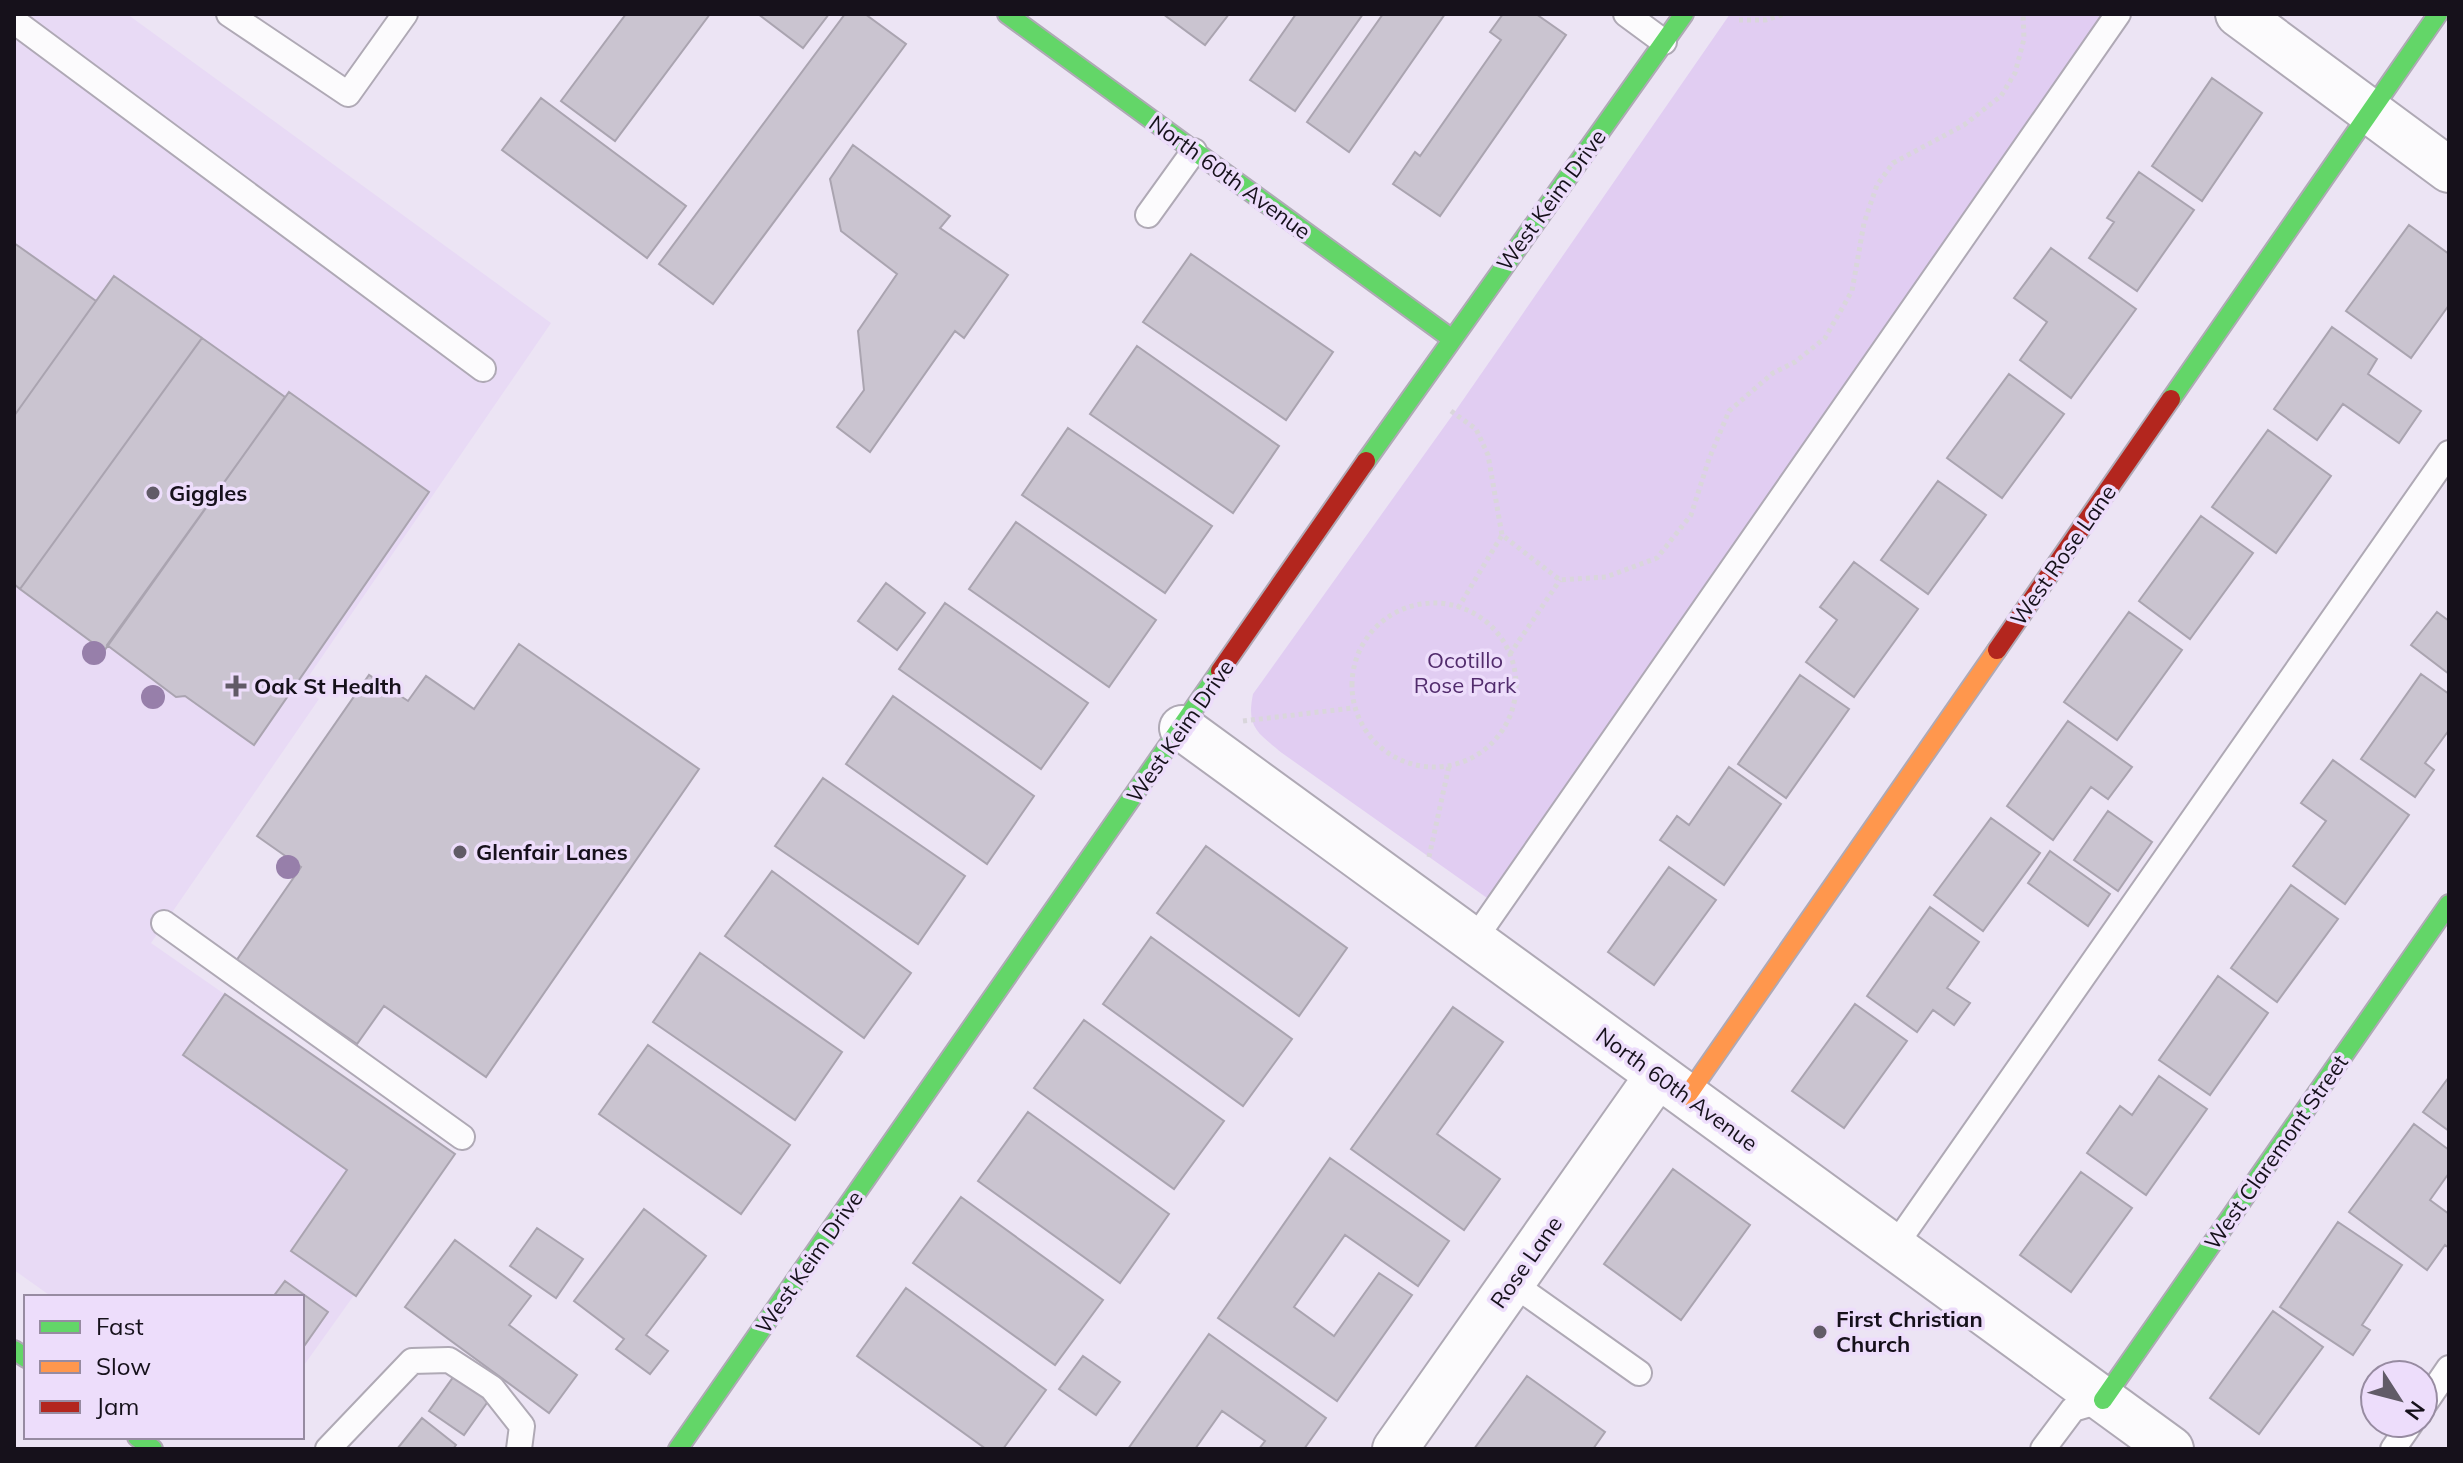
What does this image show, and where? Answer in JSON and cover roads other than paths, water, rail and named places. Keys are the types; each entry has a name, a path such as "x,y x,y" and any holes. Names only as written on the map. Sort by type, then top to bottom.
{"street":[{"name":"North 60th Avenue","path":"1007,14 1452,339"},
{"name":"West Keim Drive","path":"678,1449 1418,387 1684,14"},
{"path":"2238,14 2449,170"},
{"name":"West Rose Lane","path":"1672,1086 2371,112 2438,14"},
{"name":"North 60th Avenue","path":"1182,728 2171,1449"},
{"name":"West Claremont Street","path":"2103,1400 2449,904"},
{"name":"Rose Lane","path":"1395,1449 1512,1283 1672,1086"}],"lane":[{"path":"229,14 348,94 405,14"},
{"path":"1626,14 1664,42"},
{"path":"1474,940 2118,14"},
{"path":"14,21 483,369"},
{"path":"1148,215 1194,151"},
{"path":"1894,1247 2449,453"},
{"path":"164,923 462,1137"},
{"path":"1512,1283 1639,1373"},
{"path":"328,1449 412,1361 449,1360 492,1388 522,1426 519,1449"},
{"path":"2043,1449 2073,1409 2103,1400"}],"place":[{"name":"Giggles","path":"153,493"},
{"name":"Oak St Health","path":"236,686"},
{"name":"Glenfair Lanes","path":"460,852"},
{"name":"First Christian Church","path":"1820,1332"}],"park label":[{"name":"Ocotillo Rose Park","path":"1465,672"}]}
